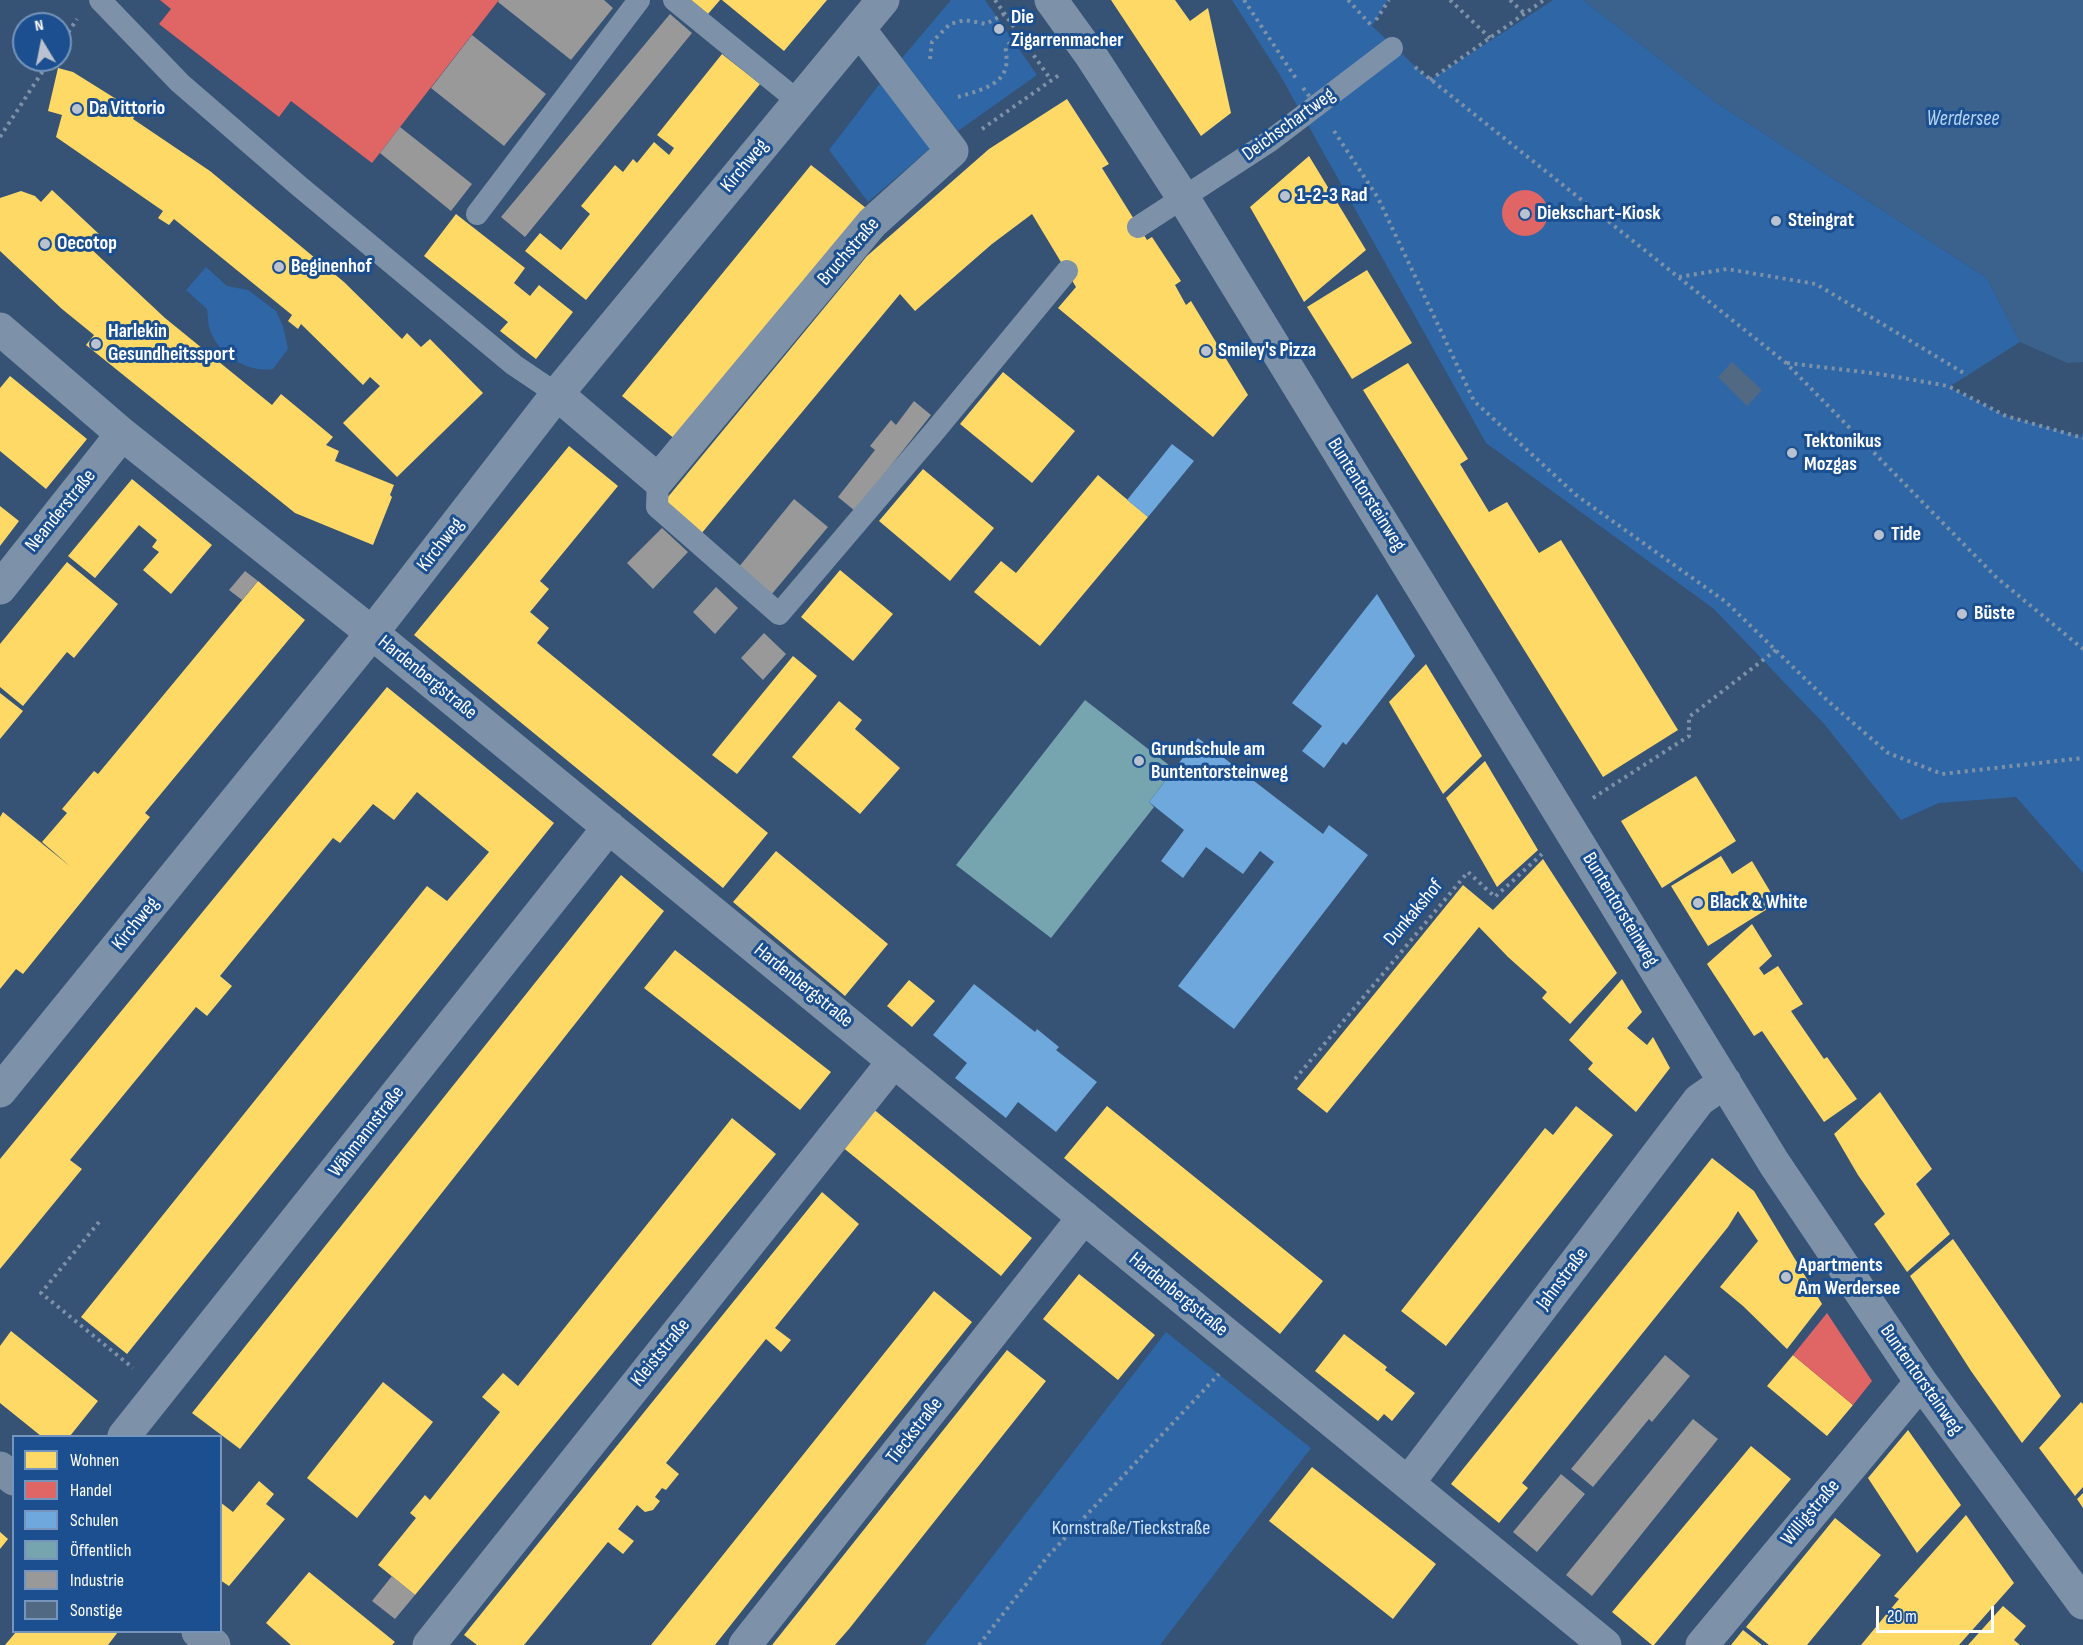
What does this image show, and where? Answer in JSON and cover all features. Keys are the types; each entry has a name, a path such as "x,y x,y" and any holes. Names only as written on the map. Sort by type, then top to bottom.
{"street":[{"name":"Kirchweg","path":"0,1091 372,633 557,394 883,0"},
{"name":"Buntentorsteinweg","path":"1051,0 1090,54 1184,199 1774,1163 1921,1382 2083,1603"},
{"path":"859,29 952,150"},
{"name":"Bruchstraße","path":"658,480 872,223 952,150"},
{"name":"Hardenbergstraße","path":"0,328 122,434 372,633 1605,1645"},
{"path":"557,394 658,480"},
{"name":"Neanderstraße","path":"0,588 122,434"},
{"name":"Wähmannstraße","path":"126,1435 609,827"},
{"name":"Kleiststraße","path":"429,1645 894,1061"},
{"name":"Jahnstraße","path":"1408,1483 1699,1100 1725,1082"},
{"name":"Tieckstraße","path":"746,1645 1084,1217"},
{"name":"Willigstraße","path":"1702,1645 1921,1382"},
{"path":"0,1468 12,1477"},
{"path":"199,1633 214,1645"}],"lane":[{"path":"100,0 180,83 290,178 514,365 557,394"},
{"path":"477,214 639,0"},
{"path":"674,0 799,102"},
{"name":"Deichschartweg","path":"1184,199 1270,141 1392,48"},
{"path":"1138,227 1184,199"},
{"path":"658,480 657,507 779,614 1067,271"}],"path":[{"path":"995,0 1051,80"},
{"path":"1244,0 1378,198 1474,401 1576,495 1726,602 1829,702 1888,753 1942,774 2083,758"},
{"path":"1372,26 1389,0"},
{"path":"1450,0 1490,38"},
{"path":"1510,0 1524,14"},
{"path":"1430,80 1544,0"},
{"path":"929,65 932,42 950,24 965,20 986,24 1004,14"},
{"path":"72,27 75,22"},
{"path":"950,100 984,88 1002,76 1007,66 1006,46 1020,36"},
{"path":"1392,48 1786,363 1996,577 2083,649"},
{"path":"952,150 1090,54"},
{"path":"0,137 42,72"},
{"path":"1678,278 1727,269 1816,284 1967,375"},
{"path":"1786,363 1880,374 1948,386 2006,416 2083,438"},
{"path":"1568,825 1689,735 1689,717 1776,650"},
{"name":"Dunkakshof","path":"1295,1079 1468,872 1495,897 1547,849 1568,825"},
{"path":"99,1222 42,1293 161,1391"},
{"path":"979,1645 1048,1556 1214,1380 1240,1346"}],"green space":[{"path":"951,0 985,0 1037,75 958,131 902,58"},
{"path":"1232,0 1388,0 1372,26 1430,80 1553,0 1583,0 1717,103 1987,278 2020,342 1949,387 2006,416 2081,437 2083,433 2083,873 2016,797 1939,803 1901,820 1825,725 1714,609 1486,443 1280,75"},
{"path":"881,82 933,146 868,202 829,150"},
{"path":"206,267 227,286 248,290 276,311 283,326 288,349 273,369 264,370 245,365 228,356 221,349 211,333 207,309 186,290"},
{"name":"Kornstraße/Tieckstraße","path":"1166,1332 1311,1448 1160,1645 924,1645"}],"water":[{"name":"Werdersee","path":"1583,0 2083,0 2083,362 2067,363 2020,342 1987,278 1717,103"}],"building: Wohnen":[{"path":"691,0 720,0 708,14"},
{"path":"722,0 827,0 784,51"},
{"path":"1111,0 1175,0 1190,21 1208,8 1231,113 1201,136"},
{"path":"722,54 760,84 586,300 525,251 540,233 561,250 590,214 581,206 615,165 623,172 633,159 637,163 654,142 669,155 674,148 657,135"},
{"name":"Beginenhof","path":"57,72 72,72 137,112 133,119 210,171 344,282 402,339 407,333 421,347 430,339 483,393 397,477 343,423 380,386 370,377 363,385 301,324 298,329 288,321 292,315 174,219 169,225 158,218 163,211 56,137 62,115 48,111"},
{"path":"1067,99 1109,164 1102,168 1147,240 1152,237 1181,281 1175,285 1186,305 1191,301 1248,395 1213,437 1058,308 1076,287 1032,214 992,244 915,311 900,294 701,534 663,503 867,256 989,149"},
{"path":"1309,156 1366,250 1304,302 1250,207"},
{"path":"811,165 866,208 676,440 622,396"},
{"path":"52,190 99,234 88,246 165,318 272,405 281,394 333,437 326,445 339,451 335,461 394,485 390,495 392,497 373,545 295,513 86,345 94,335 62,309 0,251 0,198 21,191 35,196 41,202"},
{"path":"456,214 525,268 514,283 530,296 539,285 573,312 536,359 500,331 508,322 424,256"},
{"path":"1367,270 1412,343 1352,379 1307,307"},
{"path":"1408,363 1468,459 1460,464 1489,512 1507,502 1539,553 1561,540 1678,730 1603,777 1363,390"},
{"path":"1003,372 1075,431 1032,483 960,424"},
{"path":"10,376 87,439 46,489 0,451 0,388"},
{"path":"569,446 618,486 540,581 549,589 530,612 549,628 537,643 768,833 723,888 414,635"},
{"path":"923,469 994,528 950,581 879,521"},
{"path":"1098,475 1148,517 1040,646 974,592 1001,561 1016,573"},
{"path":"132,479 212,545 171,594 143,570 159,552 152,547 157,540 139,525 95,578 68,556"},
{"path":"0,506 19,521 0,546"},
{"path":"67,562 118,604 74,658 67,652 23,706 0,687 0,644"},
{"path":"840,570 893,614 853,661 801,617"},
{"path":"258,581 305,620 145,813 150,817 23,974 16,969 0,989 0,817 3,812 71,867 42,842 67,813 62,809 94,771 98,774"},
{"path":"793,656 817,676 737,774 712,755"},
{"path":"1426,664 1482,756 1443,794 1389,702"},
{"path":"387,687 554,823 127,1354 81,1317 427,886 447,901 489,852 417,792 394,820 373,804 340,843 333,838 220,976 232,986 207,1016 196,1007 70,1160 82,1169 0,1269 0,1159"},
{"path":"0,693 23,711 0,739"},
{"path":"839,701 862,720 855,729 900,768 860,814 792,757"},
{"path":"1485,761 1538,850 1497,887 1446,798"},
{"path":"1696,776 1736,841 1662,888 1621,821"},
{"path":"776,851 888,944 845,996 733,902"},
{"path":"1721,856 1732,874 1752,861 1777,903 1708,946 1671,886"},
{"path":"1543,859 1617,973 1570,1024 1542,998 1547,992 1479,927 1327,1113 1297,1089 1463,885 1493,910"},
{"path":"621,875 664,911 240,1449 192,1413"},
{"path":"1752,924 1772,956 1759,968 1764,975 1778,966 1803,1004 1791,1011 1824,1059 1827,1057 1857,1099 1824,1122 1762,1031 1754,1036 1707,964"},
{"path":"675,950 831,1072 800,1110 644,988"},
{"path":"1622,979 1642,1012 1627,1028 1647,1045 1653,1037 1670,1068 1636,1112 1588,1069 1593,1063 1569,1040"},
{"path":"909,980 935,1001 912,1027 887,1006"},
{"path":"1880,1092 1932,1169 1916,1184 1950,1234 1907,1272 1874,1224 1885,1214 1858,1175 1834,1134"},
{"path":"1107,1106 1323,1281 1280,1334 1064,1158"},
{"path":"1576,1106 1613,1135 1446,1346 1401,1311 1545,1128 1553,1135"},
{"path":"872,1108 1032,1238 1001,1276 841,1146"},
{"path":"732,1118 776,1154 415,1595 378,1565 416,1518 410,1513 425,1495 430,1500 500,1412 482,1397 503,1373 518,1386"},
{"path":"1712,1158 1754,1191 1822,1304 1787,1349 1720,1287 1758,1241 1738,1211 1728,1227 1522,1483 1528,1488 1499,1523 1451,1484"},
{"path":"822,1192 859,1224 775,1328 791,1340 781,1352 766,1339 666,1463 679,1474 666,1490 662,1488 655,1497 660,1501 653,1510 645,1512 637,1505 618,1529 634,1541 623,1554 608,1542 524,1645 477,1645 464,1635"},
{"path":"1953,1239 2061,1396 2022,1443 1971,1371 1910,1276"},
{"path":"1079,1274 1155,1335 1118,1380 1043,1319"},
{"path":"934,1291 972,1322 715,1645 651,1645"},
{"path":"11,1331 98,1401 71,1435 40,1435 0,1403 0,1346"},
{"path":"1344,1334 1387,1367 1385,1370 1415,1393 1392,1421 1384,1414 1378,1421 1315,1371"},
{"path":"1007,1350 1046,1381 849,1629 835,1645 772,1645"},
{"path":"1793,1355 1853,1405 1827,1436 1767,1386"},
{"path":"383,1382 433,1422 357,1518 307,1478"},
{"path":"2081,1402 2083,1404 2083,1487 2075,1496 2039,1448"},
{"path":"1908,1430 1961,1505 1917,1553 1868,1478"},
{"path":"1751,1446 1791,1479 1652,1645 1612,1612"},
{"path":"1312,1467 1436,1564 1393,1619 1269,1521"},
{"path":"259,1481 274,1494 266,1504 285,1519 229,1586 222,1581 222,1504 233,1512"},
{"path":"2083,1493 2083,1508 2077,1499"},
{"path":"1966,1515 2014,1583 1959,1645 1861,1645 1899,1599 1894,1596"},
{"path":"1835,1518 1881,1555 1807,1645 1769,1645 1746,1627"},
{"path":"0,1532 8,1539 0,1549"},
{"path":"309,1572 395,1642 392,1645 291,1645 266,1623"},
{"path":"2003,1606 2026,1626 2014,1640 2020,1645 1968,1645"},
{"path":"1743,1630 1762,1645 1731,1645"},
{"path":"15,1633 117,1633 108,1645 5,1645"}],"building: Handel":[{"path":"160,0 499,0 372,163 291,101 279,117 159,24 171,9"},
{"name":"Diekschart-Kiosk","path":"1525,190 1541,197 1548,213 1541,229 1525,236 1509,229 1502,213 1509,197"},
{"path":"1827,1313 1872,1381 1853,1405 1793,1355"}],"building: Schulen":[{"path":"1172,444 1194,461 1148,517 1127,500"},
{"path":"1377,594 1415,656 1346,745 1343,742 1324,768 1302,751 1322,726 1292,703"},
{"path":"1198,738 1323,834 1329,825 1368,855 1234,1029 1178,986 1274,862 1260,851 1243,874 1206,847 1183,878 1161,861 1184,830 1149,802"},
{"path":"974,984 1035,1032 1037,1029 1059,1047 1056,1050 1097,1082 1056,1132 1018,1102 1006,1118 955,1078 967,1063 933,1035"}],"building: Öffentlich":[{"path":"1085,700 1174,769 1149,802 1154,807 1051,938 956,865"}],"building: Industrie":[{"path":"499,0 604,0 613,8 571,60 498,2"},
{"path":"670,14 692,33 525,237 501,217"},
{"path":"472,35 546,94 504,146 431,88"},
{"path":"400,127 472,184 451,211 380,153"},
{"path":"914,401 931,415 855,511 838,497 875,450 870,446 891,420 896,425"},
{"path":"794,499 828,527 771,595 738,568"},
{"path":"662,528 688,552 653,589 627,563"},
{"path":"245,571 258,581 242,600 229,590"},
{"path":"716,587 738,608 715,634 693,612"},
{"path":"764,633 786,654 763,680 741,658"},
{"path":"1665,1355 1690,1376 1652,1422 1649,1419 1593,1487 1571,1469"},
{"path":"1693,1419 1718,1439 1592,1596 1566,1575"},
{"path":"1561,1474 1585,1494 1537,1552 1513,1532"},
{"path":"392,1576 415,1595 395,1619 372,1601"}],"building: Sonstige":[{"path":"1732,362 1762,390 1747,406 1718,377"}],"tram line":[{"path":"1038,0 1187,219 1747,1139 1914,1390 2083,1618"},
{"path":"1064,0 1166,152 1216,232 1809,1199 1951,1408 2083,1588"}],"place":[{"name":"Die Zigarrenmacher","path":"999,29"},
{"name":"Da Vittorio","path":"77,109"},
{"name":"1-2-3 Rad","path":"1285,196"},
{"name":"Diekschart-Kiosk","path":"1525,214"},
{"name":"Steingrat","path":"1776,221"},
{"name":"Oecotop","path":"45,244"},
{"name":"Beginenhof","path":"279,267"},
{"name":"Harlekin Gesundheitssport","path":"96,344"},
{"name":"Smiley's Pizza","path":"1206,351"},
{"name":"Tektonikus Mozgas","path":"1792,453"},
{"name":"Tide","path":"1879,535"},
{"name":"Büste","path":"1962,614"},
{"name":"Grundschule am Buntentorsteinweg","path":"1139,761"},
{"name":"Black & White","path":"1698,903"},
{"name":"Apartments Am Werdersee","path":"1786,1277"}]}
